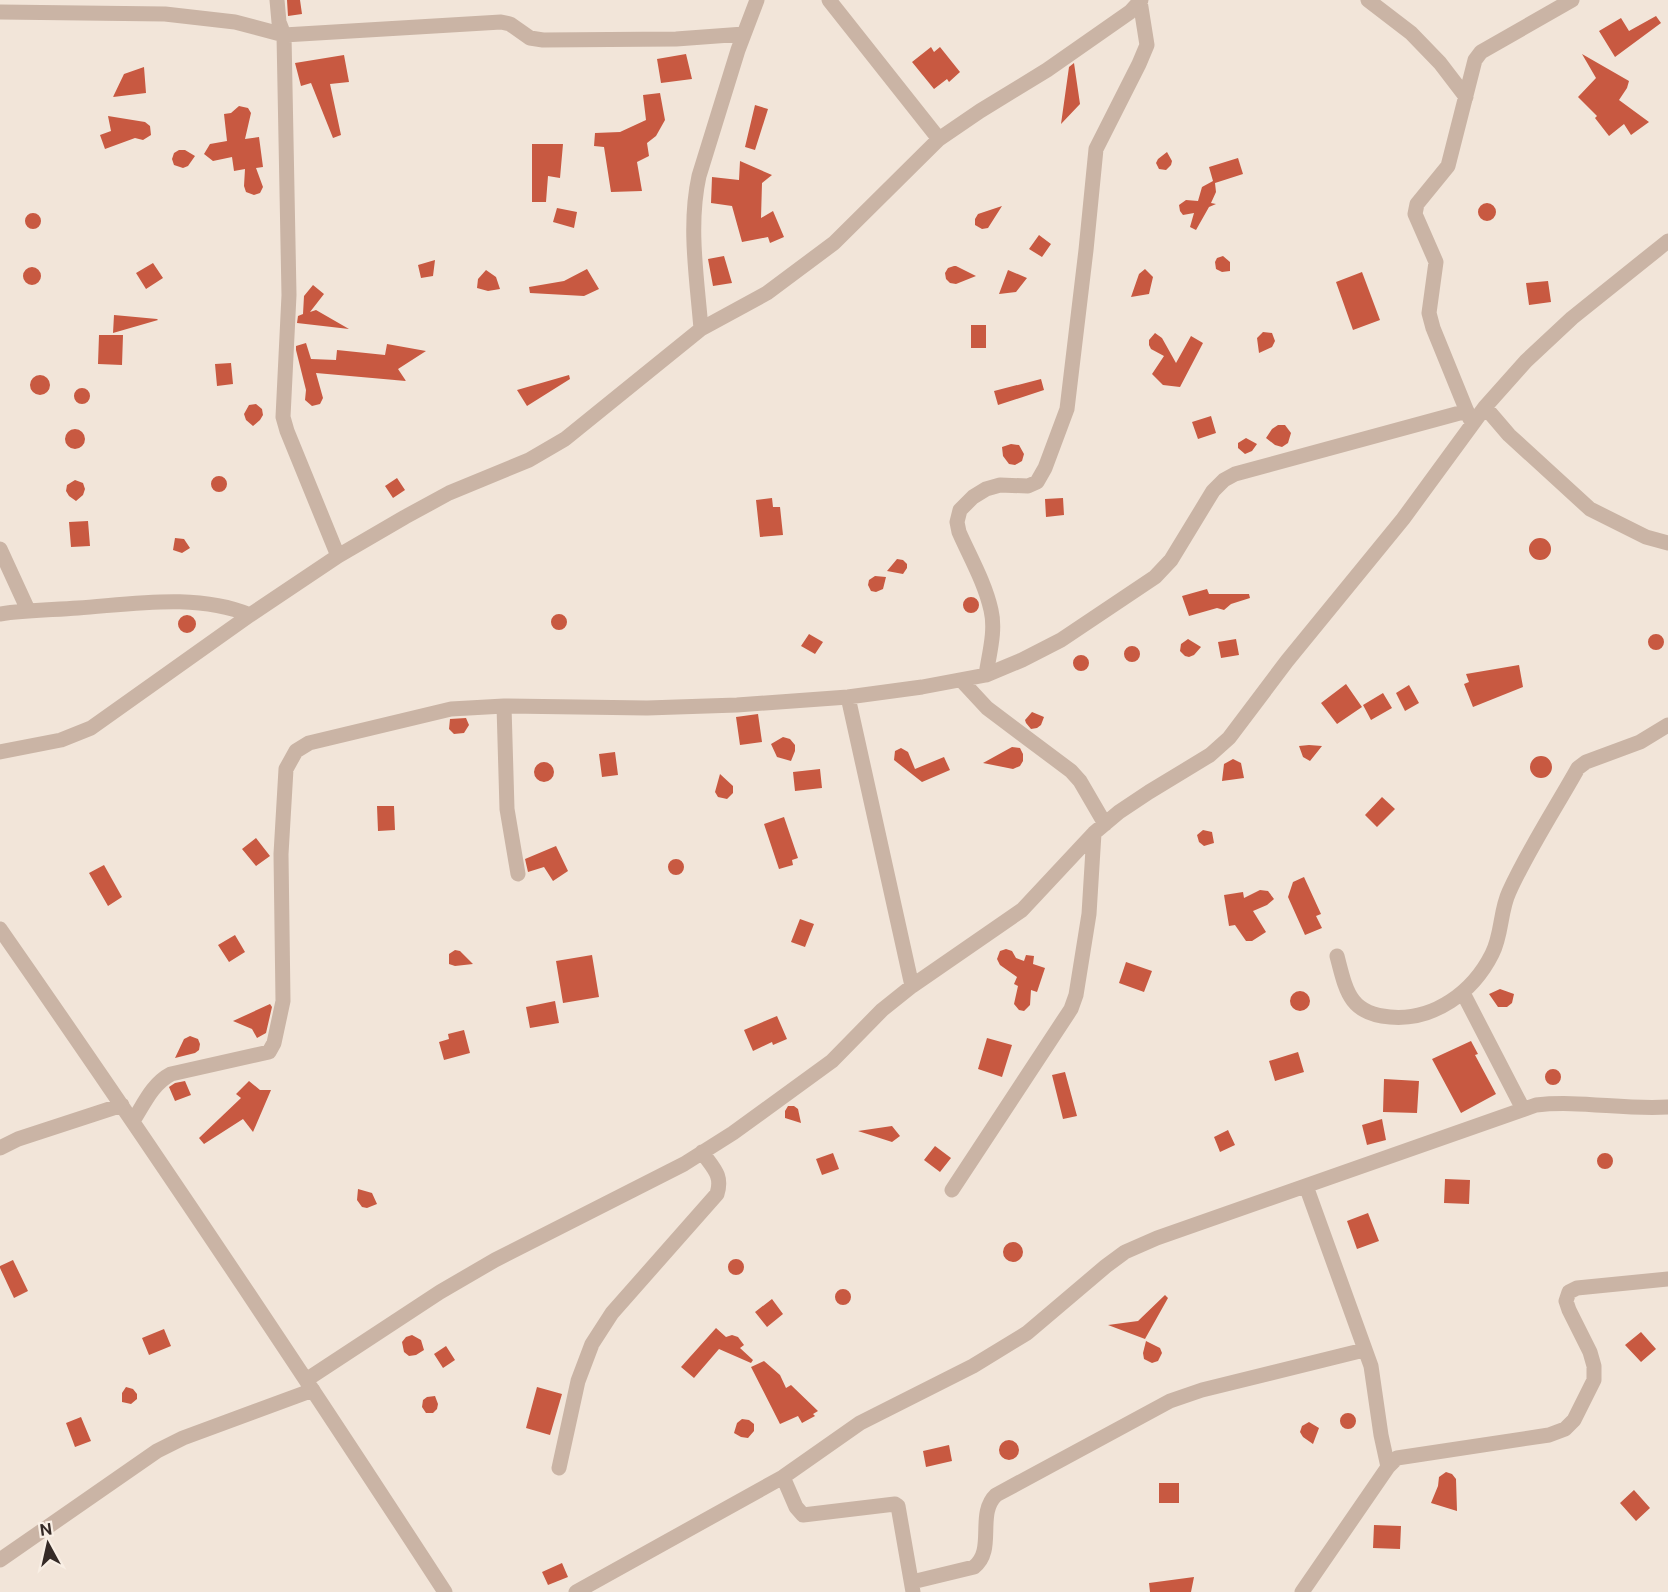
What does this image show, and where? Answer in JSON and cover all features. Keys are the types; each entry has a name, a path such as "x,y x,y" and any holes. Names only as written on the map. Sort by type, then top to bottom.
{"street":[{"path":"277,0 279,22 284,35 289,296 283,417 338,556"},
{"path":"701,329 693,225 695,194 744,34 758,0"},
{"path":"829,0 939,139"},
{"path":"0,752 61,740 91,728 250,615 338,556 432,503 529,460 565,439 701,329 767,293 834,243 939,139 1047,70 1130,12 1141,0"},
{"path":"986,675 992,636 992,611 957,522 960,510 973,496 986,489 1000,485 1028,486 1037,482 1045,468 1065,416 1096,149 1147,45 1141,0"},
{"path":"1368,0 1411,33 1440,63 1466,97"},
{"path":"1470,417 1429,314 1436,262 1415,214 1417,204 1448,165 1475,60 1481,52 1572,0"},
{"path":"0,12 165,14 235,22 284,35 501,22 510,24 530,38 543,40 675,39 744,34"},
{"path":"133,1121 155,1086 171,1074 269,1052 274,1043 283,1001 280,854 286,769 296,751 309,743 451,709 504,706 647,708 737,705 848,697 986,675 1061,640 1155,578 1171,560 1213,491 1224,480 1235,474 1470,417 1485,407 1526,361 1572,318 1668,241"},
{"path":"1485,407 1509,435 1590,509 1646,537 1668,543"},
{"path":"0,1560 157,1451 309,1385 440,1292 495,1260 684,1164 733,1133 832,1061 882,1010 912,986 1022,910 1100,829 1149,792 1210,756 1229,738 1287,661 1403,519 1470,417"},
{"path":"0,549 28,610"},
{"path":"0,614 28,610 209,603 250,615"},
{"path":"952,1190 1071,1009 1076,995 1100,829 1080,781 1071,771 987,708 961,680"},
{"path":"848,697 912,986"},
{"path":"504,706 507,809 518,874"},
{"path":"1337,956 1346,992 1363,1011 1404,1018 1428,1014 1463,993 1492,953 1508,893 1578,768 1586,762 1640,742 1668,725"},
{"path":"0,929 133,1121 445,1592"},
{"path":"1463,993 1523,1109"},
{"path":"576,1592 783,1477 860,1423 973,1366 1027,1333 1125,1252 1157,1238 1536,1105 1562,1102 1641,1109 1668,1107"},
{"path":"0,1148 18,1139 122,1105"},
{"path":"559,1468 578,1381 592,1344 612,1314 717,1194 720,1184 719,1175 702,1152"},
{"path":"1306,1186 1371,1366 1388,1467"},
{"path":"1302,1592 1388,1467 1397,1458 1549,1435 1565,1429 1574,1420 1594,1380 1594,1366 1590,1352 1569,1310 1566,1301 1569,1292 1577,1288 1668,1280"},
{"path":"783,1477 796,1507 803,1515 895,1504 898,1506 913,1587 974,1567 980,1562 984,1555 987,1508 996,1495 1170,1401 1203,1390 1364,1350"}],"building":[{"path":"287,0 300,0 302,14 288,16"},
{"path":"1656,16 1661,23 1615,57 1599,31 1621,18 1629,31"},
{"path":"931,47 934,52 940,47 960,72 949,82 947,79 934,89 912,62"},
{"path":"686,54 692,79 661,83 657,59"},
{"path":"1582,54 1629,81 1619,100 1649,122 1631,135 1624,124 1609,136 1595,118 1597,116 1578,97 1596,78"},
{"path":"344,55 349,82 330,84 341,135 333,138 311,83 301,86 295,63"},
{"path":"1074,63 1080,104 1061,124 1069,67"},
{"path":"144,67 146,93 113,97 124,74"},
{"path":"660,93 665,120 656,136 647,143 649,156 637,162 642,191 611,192 604,147 594,146 595,133 620,132 646,120 643,95"},
{"path":"755,105 768,109 755,150 745,147"},
{"path":"239,106 248,108 251,113 245,139 259,137 263,167 256,168 263,187 260,193 254,195 246,192 245,169 234,171 232,157 213,161 204,154 210,144 227,141 224,114 231,113"},
{"path":"108,116 145,122 150,126 151,135 143,140 135,138 105,149 100,135 111,131"},
{"path":"532,144 563,144 560,178 548,176 546,202 532,202"},
{"path":"185,150 195,156 188,166 183,168 174,165 172,159 174,153"},
{"path":"1167,152 1172,161 1171,165 1166,170 1159,169 1156,163"},
{"path":"1238,158 1243,174 1215,183 1216,192 1211,203 1216,204 1209,207 1196,230 1190,227 1194,213 1183,215 1179,205 1186,200 1198,201 1202,187 1213,181 1209,167"},
{"path":"740,161 772,175 762,183 761,218 773,211 784,237 770,243 768,237 742,242 732,206 711,203 712,177 739,180"},
{"path":"1487,203 1493,206 1496,212 1493,218 1487,221 1481,218 1478,212 1481,206"},
{"path":"1002,206 988,228 982,229 975,225 978,214"},
{"path":"557,208 577,212 574,228 553,222"},
{"path":"30,213 36,213 41,221 39,227 30,229 25,224 25,218"},
{"path":"1039,235 1051,244 1042,257 1029,249"},
{"path":"724,256 732,283 713,286 708,259"},
{"path":"1223,256 1230,262 1230,271 1222,272 1216,269 1217,258"},
{"path":"435,260 433,276 421,278 418,265"},
{"path":"153,263 163,278 146,289 136,273"},
{"path":"954,266 976,276 956,284 950,283 945,273 948,268"},
{"path":"28,267 36,267 41,272 39,283 28,285 23,280 23,272"},
{"path":"587,269 599,289 584,296 530,293 529,287 564,281"},
{"path":"1145,269 1153,277 1149,294 1131,297 1139,274"},
{"path":"486,270 496,277 500,289 488,291 477,288 478,279"},
{"path":"1008,270 1027,278 1016,292 999,294"},
{"path":"1362,272 1380,320 1353,330 1336,282"},
{"path":"1548,281 1551,302 1529,305 1526,283"},
{"path":"313,285 324,294 310,312 316,310 349,329 297,323 298,316 303,314 304,296"},
{"path":"114,315 157,319 158,320 113,333"},
{"path":"971,325 986,325 986,348 971,348"},
{"path":"1263,332 1272,333 1275,341 1272,347 1259,353 1257,338"},
{"path":"1155,333 1162,338 1176,363 1191,336 1203,343 1180,387 1163,385 1152,374 1164,356 1151,349 1149,345 1149,340"},
{"path":"99,335 123,335 122,365 98,364"},
{"path":"306,343 311,359 336,360 337,350 385,355 387,344 426,351 398,369 406,381 316,373 323,398 320,404 312,406 305,400 306,390 296,350 296,346"},
{"path":"231,363 233,384 217,386 215,364"},
{"path":"40,375 47,378 50,385 47,392 40,395 33,392 30,385 33,378"},
{"path":"569,375 570,379 527,406 517,390"},
{"path":"1041,379 1044,390 998,405 994,391"},
{"path":"82,388 88,390 90,396 88,402 82,404 76,402 74,396 76,390"},
{"path":"256,404 262,409 263,415 253,426 246,420 244,414 249,405"},
{"path":"1211,416 1216,433 1198,439 1192,422"},
{"path":"1278,425 1285,425 1291,433 1288,443 1282,447 1266,438"},
{"path":"75,429 82,432 85,439 82,446 75,449 68,446 65,439 68,432"},
{"path":"1246,438 1257,444 1252,451 1245,454 1238,448 1238,443"},
{"path":"1011,444 1019,445 1024,454 1022,461 1015,465 1009,464 1003,456 1002,447"},
{"path":"216,476 222,476 227,484 225,490 216,492 211,487 211,481"},
{"path":"397,478 405,490 393,498 385,486"},
{"path":"75,480 83,483 85,489 83,495 76,501 66,491 67,485"},
{"path":"772,498 773,507 780,507 783,535 760,537 756,500"},
{"path":"1063,498 1064,515 1046,517 1045,499"},
{"path":"88,521 90,546 71,547 69,522"},
{"path":"175,538 184,539 190,548 182,553 173,550"},
{"path":"1540,538 1548,541 1551,549 1548,557 1540,560 1532,557 1529,549 1532,541"},
{"path":"897,559 907,564 903,574 887,571"},
{"path":"875,576 886,577 883,589 876,592 871,591 868,585 869,580"},
{"path":"1207,589 1209,594 1249,594 1250,598 1231,604 1224,610 1217,608 1189,616 1182,596"},
{"path":"968,597 974,597 979,605 977,611 968,613 963,608 963,602"},
{"path":"556,614 562,614 567,622 565,628 556,630 551,625 551,619"},
{"path":"187,615 193,618 196,624 193,630 187,633 181,630 178,624 181,618"},
{"path":"809,634 823,642 815,654 801,646"},
{"path":"1656,634 1664,642 1656,650 1648,642"},
{"path":"1188,639 1201,647 1189,657 1180,651 1181,644"},
{"path":"1236,639 1239,655 1221,658 1218,642"},
{"path":"1129,646 1135,646 1140,654 1138,660 1129,662 1124,657 1124,651"},
{"path":"1078,655 1084,655 1089,663 1087,669 1078,671 1073,666 1073,660"},
{"path":"1519,665 1523,687 1473,707 1464,684 1469,682 1466,674"},
{"path":"1346,684 1362,707 1337,724 1321,703"},
{"path":"1409,685 1419,703 1405,711 1396,693"},
{"path":"1383,693 1392,708 1371,720 1363,705"},
{"path":"1032,712 1044,717 1041,725 1031,729 1025,720"},
{"path":"758,714 762,742 740,745 736,717"},
{"path":"466,718 469,725 464,733 454,734 449,729 450,719"},
{"path":"783,737 790,739 795,745 791,761 777,757 771,744"},
{"path":"1299,746 1322,746 1310,761 1303,757"},
{"path":"1012,747 1020,748 1023,754 1020,766 1013,769 983,763"},
{"path":"901,748 908,752 915,769 944,757 950,770 922,782 894,760 895,751"},
{"path":"615,752 618,775 602,777 599,754"},
{"path":"1541,756 1551,763 1552,767 1545,777 1541,778 1531,771 1530,767 1537,757"},
{"path":"1233,759 1241,763 1244,778 1222,781 1224,764"},
{"path":"544,762 551,765 554,772 551,779 544,782 537,779 534,772 537,765"},
{"path":"820,769 822,788 795,791 793,772"},
{"path":"720,774 733,786 733,793 727,799 718,797 715,792"},
{"path":"1382,797 1395,809 1377,827 1365,815"},
{"path":"377,806 394,806 395,830 378,831"},
{"path":"784,817 798,858 792,860 793,865 779,869 764,824"},
{"path":"1203,830 1212,832 1214,843 1204,846 1199,842 1197,835"},
{"path":"256,838 270,856 256,866 242,849"},
{"path":"556,846 568,871 553,881 544,867 528,872 525,859"},
{"path":"673,859 679,859 684,867 682,873 673,875 668,870 668,864"},
{"path":"104,865 122,897 108,906 89,873"},
{"path":"1304,877 1321,914 1316,916 1322,928 1305,935 1288,897 1293,882"},
{"path":"1260,890 1268,891 1274,899 1253,911 1266,932 1252,941 1246,941 1235,925 1229,926 1224,895 1243,892 1244,898"},
{"path":"800,919 814,924 805,947 791,942"},
{"path":"235,935 245,952 229,962 218,945"},
{"path":"1006,949 1012,951 1016,958 1024,961 1026,955 1034,956 1033,964 1045,968 1037,992 1031,990 1030,1005 1024,1011 1019,1010 1014,1004 1018,986 1014,984 1017,977 1000,965 997,959 1000,951"},
{"path":"455,950 460,951 473,964 455,966 449,964 449,954"},
{"path":"592,955 599,997 563,1003 556,961"},
{"path":"1126,962 1152,971 1144,992 1119,983"},
{"path":"1500,989 1514,994 1512,1003 1507,1007 1498,1007 1489,994"},
{"path":"1300,991 1307,994 1310,1001 1307,1008 1300,1011 1293,1008 1290,1001 1293,994"},
{"path":"555,1001 559,1023 530,1028 526,1007"},
{"path":"270,1004 272,1007 266,1033 257,1038 252,1029 233,1021"},
{"path":"777,1016 787,1039 773,1045 772,1042 753,1051 744,1030"},
{"path":"464,1030 470,1053 444,1060 439,1042 449,1039 448,1034"},
{"path":"190,1036 198,1039 199,1050 175,1058 184,1039"},
{"path":"987,1038 1012,1045 1002,1077 978,1069"},
{"path":"1471,1041 1478,1054 1475,1055 1496,1094 1461,1113 1432,1059"},
{"path":"1298,1052 1304,1072 1275,1081 1269,1061"},
{"path":"1550,1069 1556,1069 1561,1077 1559,1083 1550,1085 1545,1080 1545,1074"},
{"path":"1065,1072 1077,1116 1063,1119 1052,1075"},
{"path":"1384,1079 1419,1081 1417,1113 1383,1112"},
{"path":"185,1081 191,1095 175,1101 169,1087"},
{"path":"249,1081 260,1090 271,1090 253,1132 243,1119 204,1144 199,1138 241,1098 236,1094"},
{"path":"788,1106 798,1109 801,1123 785,1118"},
{"path":"1382,1119 1386,1140 1367,1145 1362,1125"},
{"path":"892,1126 900,1136 892,1142 858,1131"},
{"path":"1228,1130 1235,1145 1220,1152 1214,1137"},
{"path":"935,1146 951,1158 940,1172 924,1160"},
{"path":"833,1153 839,1169 822,1175 816,1159"},
{"path":"1602,1153 1608,1153 1613,1161 1611,1167 1602,1169 1597,1164 1597,1158"},
{"path":"1445,1179 1470,1180 1469,1204 1444,1203"},
{"path":"358,1189 372,1193 377,1204 367,1208 362,1207 357,1200"},
{"path":"1368,1213 1379,1241 1357,1249 1347,1221"},
{"path":"1013,1242 1020,1245 1023,1252 1020,1259 1013,1262 1006,1259 1003,1252 1006,1245"},
{"path":"736,1259 742,1261 744,1267 742,1273 736,1275 730,1273 728,1267 730,1261"},
{"path":"13,1260 28,1291 14,1298 0,1268"},
{"path":"840,1289 846,1289 851,1297 849,1303 840,1305 835,1300 835,1294"},
{"path":"1165,1295 1168,1298 1145,1339 1108,1325 1138,1321"},
{"path":"772,1299 783,1314 767,1327 755,1312"},
{"path":"716,1328 726,1337 732,1335 738,1337 744,1345 740,1348 753,1360 751,1363 719,1349 694,1378 681,1367"},
{"path":"164,1329 171,1346 149,1355 142,1338"},
{"path":"1641,1332 1656,1349 1641,1362 1625,1345"},
{"path":"412,1335 421,1340 424,1350 409,1356 404,1352 402,1342 406,1337"},
{"path":"1146,1341 1160,1348 1162,1353 1158,1361 1152,1363 1144,1359"},
{"path":"446,1346 455,1360 443,1368 434,1354"},
{"path":"764,1361 780,1375 786,1388 791,1385 818,1411 813,1414 815,1416 802,1423 798,1416 780,1424 751,1367"},
{"path":"126,1387 133,1389 137,1394 137,1399 131,1404 122,1402 122,1393"},
{"path":"537,1387 562,1394 550,1435 526,1428"},
{"path":"435,1396 437,1409 433,1413 426,1413 422,1407 423,1400"},
{"path":"1348,1413 1354,1415 1356,1421 1354,1427 1348,1429 1342,1427 1340,1421 1342,1415"},
{"path":"81,1417 91,1441 75,1447 66,1423"},
{"path":"742,1419 754,1424 754,1431 748,1438 734,1433 737,1423"},
{"path":"1309,1422 1319,1428 1313,1444 1300,1432 1302,1426"},
{"path":"1009,1440 1016,1443 1019,1450 1016,1457 1009,1460 1002,1457 999,1450 1002,1443"},
{"path":"949,1445 952,1461 926,1467 923,1451"},
{"path":"1446,1472 1452,1474 1456,1479 1457,1511 1431,1503 1439,1477"},
{"path":"1159,1483 1179,1483 1179,1503 1159,1503"},
{"path":"1634,1490 1650,1508 1636,1521 1620,1503"},
{"path":"1374,1525 1401,1526 1400,1549 1373,1548"},
{"path":"562,1563 568,1577 548,1585 542,1572"},
{"path":"1194,1577 1191,1592 1150,1592 1149,1583"}]}
